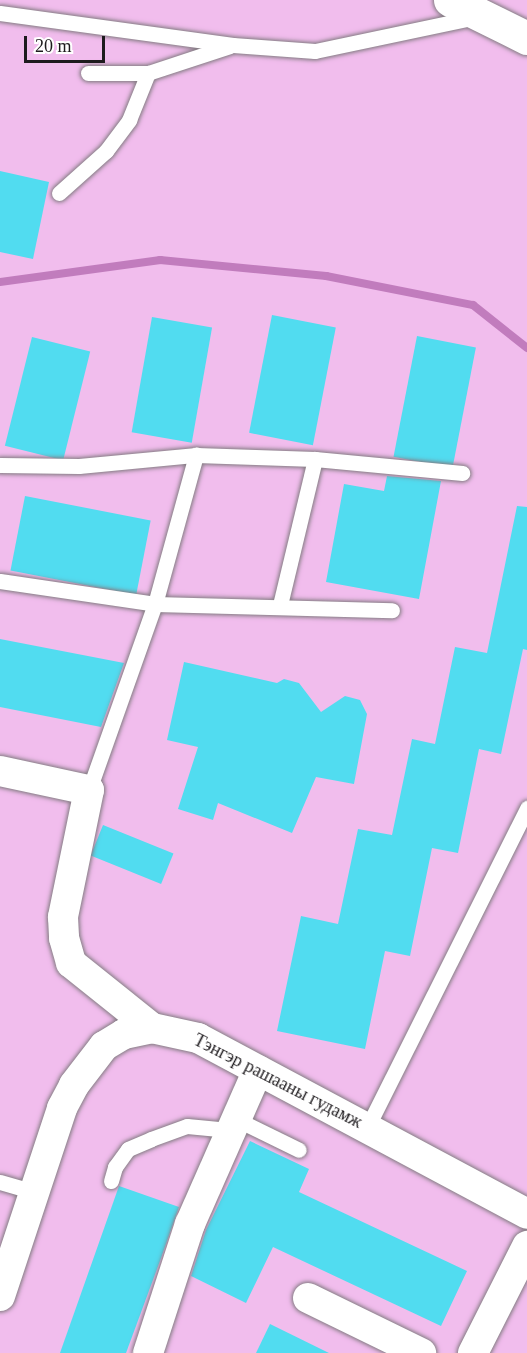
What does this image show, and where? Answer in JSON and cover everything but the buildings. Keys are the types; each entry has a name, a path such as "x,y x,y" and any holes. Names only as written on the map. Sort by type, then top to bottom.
{"street":[{"path":"450,0 527,38"},
{"path":"0,771 89,790 63,917 64,938 71,963 152,1028"},
{"name":"Тэнгэр рашааны гудамж","path":"0,1296 62,1108 74,1085 104,1047 124,1034 152,1028 198,1038 368,1126 527,1214"},
{"path":"148,1353 190,1224 231,1124 258,1070"},
{"path":"473,1353 527,1246"},
{"path":"308,1298 421,1353"}],"lane":[{"path":"0,13 233,45 315,51 482,15"},
{"path":"88,73 147,72 233,45"},
{"path":"59,193 106,151 129,120 147,72"},
{"path":"89,790 155,604 196,455"},
{"path":"0,465 79,466 196,455 315,459 462,473"},
{"path":"280,605 315,459"},
{"path":"0,581 155,604 280,605 392,610"},
{"path":"368,1126 527,808"},
{"path":"111,1181 115,1167 128,1149 187,1126 231,1124 299,1150"},
{"path":"0,1182 35,1191"}],"shaded area":[{"path":"0,0 527,0 527,1353 0,1353"}],"waterway":[{"path":"0,282 160,260 326,276 473,305 527,348"}]}
